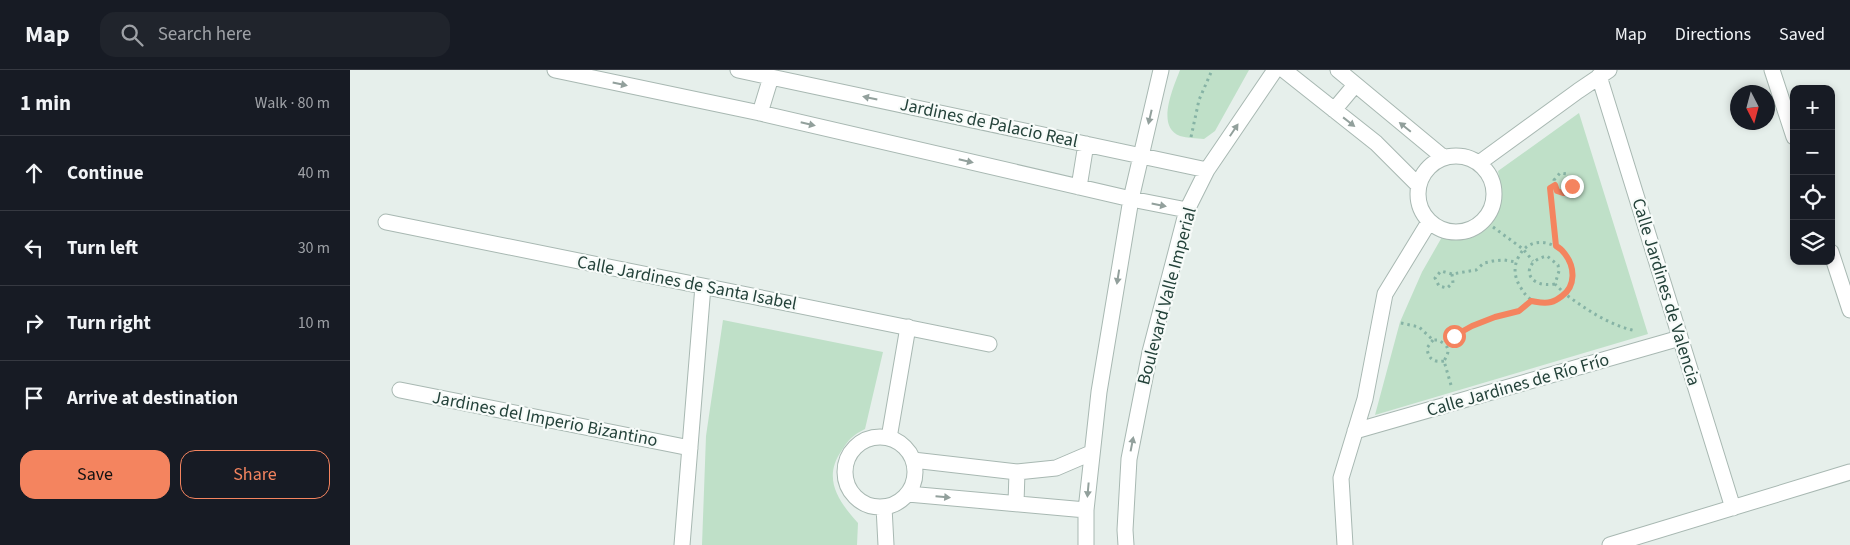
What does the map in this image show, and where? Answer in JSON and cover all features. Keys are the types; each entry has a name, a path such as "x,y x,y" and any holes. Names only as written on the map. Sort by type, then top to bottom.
{"street":[{"path":"555,70 760,114 1131,199 1188,210"},
{"name":"Jardines de Palacio Real","path":"738,70 1207,170"},
{"path":"1086,545 1086,510 1099,392 1131,199 1161,70"},
{"name":"Boulevard Valle Imperial","path":"1126,545 1129,459 1150,352 1188,210 1207,170 1275,70"},
{"path":"1284,70 1376,143 1418,185"},
{"path":"1338,70 1443,158"},
{"path":"1772,70 1792,130"},
{"path":"1479,163 1604,73"},
{"name":"Calle Jardines de Valencia","path":"1604,73 1680,338 1733,508"},
{"path":"760,114 771,77"},
{"path":"1334,110 1355,85"},
{"path":"1079,187 1086,144"},
{"path":"1462,156 1479,163 1492,180 1494,200 1485,219 1468,230 1447,232 1429,222 1418,205 1418,185 1427,168 1443,158 1462,156"},
{"name":"Calle Jardines de Santa Isabel","path":"386,222 989,344"},
{"path":"1345,545 1341,478 1365,400 1385,294 1429,222"},
{"path":"1835,264 1850,310"},
{"path":"682,545 703,286"},
{"path":"889,438 908,327"},
{"name":"Calle Jardines de Río Frío","path":"1355,431 1680,338"},
{"name":"Jardines del Imperio Bizantino","path":"400,390 690,448"},
{"path":"874,438 889,438 900,443 913,460 915,472 913,484 908,494 897,503 884,507 868,506 855,498 847,485 844,470 849,455 860,444 874,438"},
{"path":"913,460 1018,472 1056,468 1091,453"},
{"path":"1016,503 1018,472"},
{"path":"1610,545 1850,472"},
{"path":"908,494 1086,510"},
{"path":"884,507 886,545"}],"path":[{"path":"1191,137 1199,100 1212,70"},
{"path":"1560,173 1567,174 1572,179 1572,186 1568,192 1557,191 1555,185 1554,180 1560,173"},
{"path":"1555,185 1550,188 1556,246"},
{"path":"1493,227 1523,249 1533,261"},
{"path":"1536,243 1556,246 1560,247 1568,258 1573,270 1572,285 1565,294 1554,302 1542,303 1531,301 1518,284 1514,270 1516,262 1523,249 1536,243"},
{"path":"1555,284 1559,271 1558,265 1547,256 1533,261 1530,267 1530,275 1534,282 1541,285 1555,284 1585,310 1621,328 1644,332"},
{"path":"1452,274 1453,283 1447,288 1439,286 1435,278 1441,271 1452,274 1476,270 1484,263 1493,260 1516,262"},
{"path":"1445,344 1454,336 1472,326 1495,317 1519,311 1531,301"},
{"path":"1401,323 1419,327 1432,340 1438,340 1445,344 1448,348 1448,354 1444,361 1452,390"},
{"path":"1432,340 1427,348 1428,355 1432,360 1444,361"}],"green space":[{"path":"1180,70 1249,70 1215,131 1204,139 1180,136 1173,131 1169,124 1168,106"},
{"path":"1579,113 1648,334 1375,415 1400,322 1422,272 1442,237 1465,239 1481,233 1487,228 1499,207 1501,188 1498,171"},
{"path":"723,320 883,352 865,429 854,435 847,443 836,460 833,470 833,480 839,498 858,523 857,545 702,545 706,436"}],"route":[{"path":"1454,336 1472,326 1495,317 1519,311 1531,301 1542,303 1554,302 1565,294 1572,285 1573,270 1568,258 1560,247 1556,246 1550,188 1555,185 1557,191 1563,193 1568,192 1572,186"}]}
